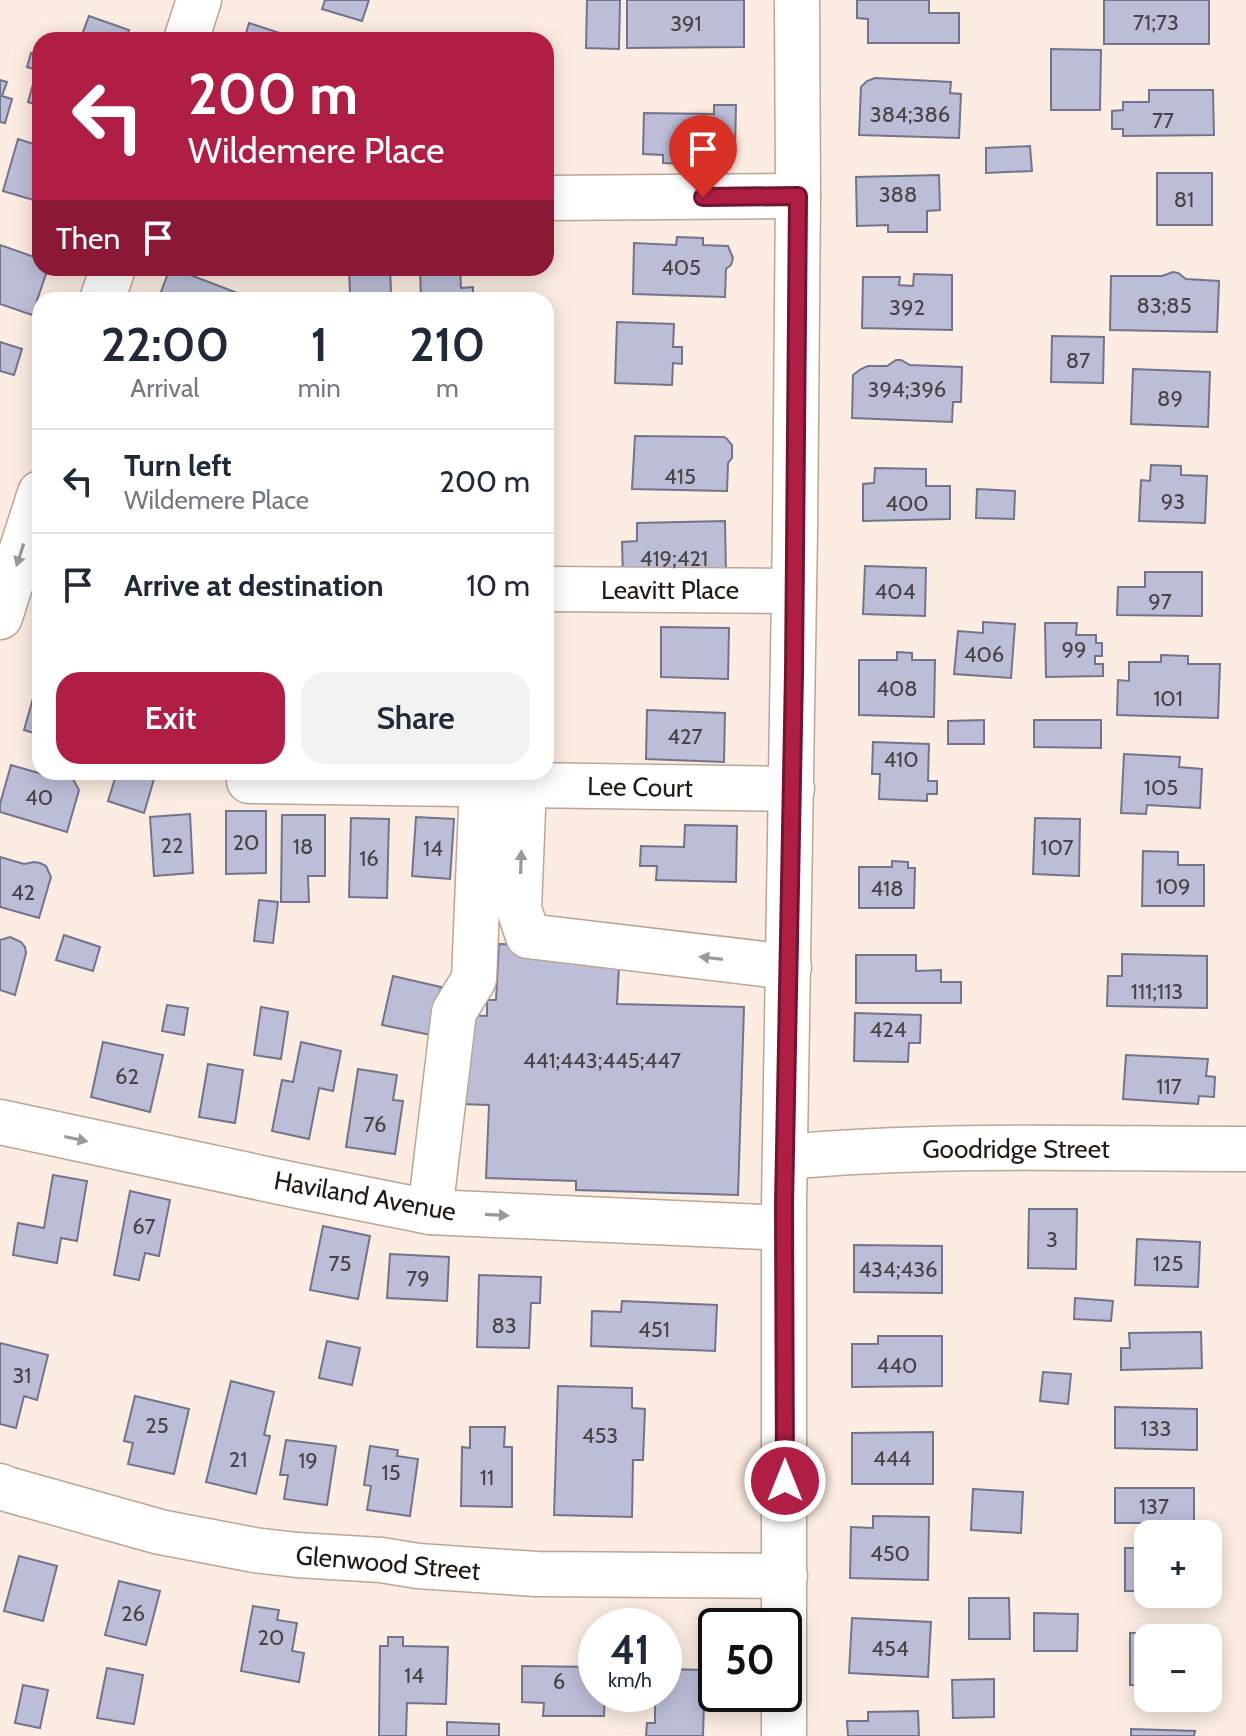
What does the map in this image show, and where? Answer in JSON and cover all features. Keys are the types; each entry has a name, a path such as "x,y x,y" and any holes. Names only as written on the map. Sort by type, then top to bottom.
{"street":[{"path":"189,32 199,0"},
{"path":"784,1736 784,1228 792,789 797,0"},
{"path":"554,198 798,196"},
{"path":"0,617 32,518"},
{"name":"Leavitt Place","path":"554,589 794,591"},
{"name":"Lee Court","path":"249,781 792,789"},
{"path":"503,785 519,909 528,936 789,967"},
{"path":"430,1212 454,1012 474,979 503,785"},
{"name":"Haviland Avenue","path":"0,1122 430,1212 784,1228"},
{"name":"Goodridge Street","path":"786,1157 930,1149 1246,1149"},
{"name":"Glenwood Street","path":"0,1486 160,1532 254,1550 536,1574 785,1576"}],"building":[{"path":"325,0 369,0 362,21 322,9"},
{"path":"587,0 620,0 619,49 586,48"},
{"path":"627,0 744,0 744,47 627,48"},
{"path":"857,0 929,0 929,13 959,13 959,43 868,43 868,19 857,18"},
{"path":"1104,0 1209,0 1209,44 1104,44"},
{"path":"89,16 129,30 128,32 83,32"},
{"path":"249,23 277,32 246,32"},
{"path":"1051,49 1101,50 1100,110 1051,110"},
{"path":"31,53 32,68 27,67"},
{"path":"875,78 951,82 950,93 961,94 959,138 859,135 861,87"},
{"path":"0,80 7,82 2,96 12,99 5,123 0,122"},
{"path":"1149,90 1213,90 1214,135 1123,136 1123,129 1112,129 1112,111 1123,110 1123,102 1149,102"},
{"path":"714,105 736,105 735,149 685,149 685,164 663,163 663,155 643,154 644,113 714,114"},
{"path":"18,139 32,143 32,200 3,191"},
{"path":"1030,146 1032,171 986,173 986,148"},
{"path":"1157,173 1212,173 1212,225 1157,225"},
{"path":"939,175 940,210 927,211 927,232 888,232 888,225 857,226 856,177"},
{"path":"677,237 703,238 703,245 728,246 733,258 726,269 725,297 633,294 634,243 676,245"},
{"path":"0,245 32,256 32,276 45,276 40,292 32,292 32,315 0,304"},
{"path":"1173,272 1186,279 1219,281 1217,332 1110,330 1111,276 1162,276"},
{"path":"914,274 952,275 952,330 862,328 863,277 900,277 899,285 913,286"},
{"path":"167,276 193,276 235,292 161,292"},
{"path":"349,276 390,276 391,292 350,292"},
{"path":"420,276 460,276 461,288 473,287 473,292 421,292"},
{"path":"617,322 674,324 673,347 682,347 682,364 673,363 672,385 615,383"},
{"path":"1052,336 1104,337 1103,383 1051,382"},
{"path":"0,342 22,349 14,375 0,371"},
{"path":"896,360 910,365 962,367 961,402 953,402 952,422 852,418 853,375 868,366 887,366"},
{"path":"1133,369 1210,372 1208,427 1131,424"},
{"path":"635,436 724,437 732,445 727,491 632,489"},
{"path":"1151,465 1181,466 1181,475 1207,476 1205,523 1139,521 1141,480 1150,481"},
{"path":"875,468 926,469 926,486 950,486 950,519 863,521 863,484 874,483"},
{"path":"977,489 1015,491 1014,519 976,518"},
{"path":"725,521 726,573 623,576 622,542 637,541 637,523"},
{"path":"865,566 926,568 925,616 863,614"},
{"path":"1145,572 1202,572 1202,616 1117,615 1118,587 1145,587"},
{"path":"983,622 1015,624 1011,678 954,674 958,631 983,633"},
{"path":"1045,623 1077,623 1076,635 1096,635 1096,643 1102,643 1102,656 1095,656 1095,664 1103,664 1103,676 1046,677"},
{"path":"661,627 729,628 728,679 661,677"},
{"path":"897,652 912,653 912,660 935,660 934,717 859,715 859,660 897,660"},
{"path":"1161,655 1188,656 1188,664 1220,664 1218,718 1117,715 1118,680 1129,681 1129,662 1161,662"},
{"path":"32,702 32,732 24,730"},
{"path":"647,710 725,713 724,762 646,759"},
{"path":"984,720 984,744 948,744 948,721"},
{"path":"1034,720 1101,720 1101,748 1034,747"},
{"path":"873,742 929,744 928,781 937,781 937,794 927,794 927,801 879,799 880,774 872,774"},
{"path":"1124,754 1180,757 1179,767 1202,769 1200,808 1147,805 1146,814 1121,813"},
{"path":"11,765 32,771 32,780 74,780 79,790 67,832 0,812"},
{"path":"115,780 154,780 144,813 108,801"},
{"path":"226,811 266,811 266,873 226,874"},
{"path":"190,814 193,873 154,876 150,817"},
{"path":"282,815 325,815 325,876 308,876 309,902 281,902"},
{"path":"416,817 454,819 450,879 412,876"},
{"path":"351,818 389,819 387,898 349,897"},
{"path":"1035,818 1080,819 1079,876 1033,874"},
{"path":"685,825 737,826 736,882 656,880 657,866 640,866 641,846 684,847"},
{"path":"1143,851 1178,852 1178,865 1204,865 1204,906 1142,906"},
{"path":"0,857 46,866 51,877 39,918 0,907"},
{"path":"892,861 908,862 908,868 915,868 914,908 859,908 859,867 892,867"},
{"path":"259,900 278,902 273,943 254,941"},
{"path":"64,935 100,947 93,971 56,960"},
{"path":"10,937 21,942 26,953 15,995 0,990 0,940"},
{"path":"499,944 620,948 617,1004 744,1007 738,1195 576,1190 576,1181 486,1178 489,1105 460,1104 463,1015 487,1016 487,1000 496,1000"},
{"path":"1122,954 1207,956 1207,1008 1107,1006 1108,976 1122,976"},
{"path":"856,955 916,955 916,971 941,970 941,982 961,982 961,1003 856,1003"},
{"path":"393,976 441,987 431,1035 382,1025"},
{"path":"167,1005 188,1008 184,1035 162,1031"},
{"path":"261,1007 288,1012 281,1059 254,1055"},
{"path":"855,1013 921,1015 920,1043 909,1043 908,1062 854,1061"},
{"path":"103,1042 163,1055 150,1112 91,1097"},
{"path":"301,1042 341,1051 333,1091 319,1088 309,1139 272,1131 282,1080 293,1082"},
{"path":"1126,1055 1208,1059 1206,1076 1215,1077 1214,1097 1199,1096 1198,1104 1123,1099"},
{"path":"208,1064 243,1070 235,1123 199,1117"},
{"path":"358,1069 397,1075 393,1100 403,1101 395,1154 346,1147"},
{"path":"53,1175 87,1181 77,1241 61,1238 57,1263 13,1255 18,1223 44,1228"},
{"path":"130,1191 170,1200 159,1256 145,1253 139,1280 114,1275"},
{"path":"1029,1209 1077,1209 1076,1269 1028,1268"},
{"path":"323,1226 370,1236 358,1299 310,1290"},
{"path":"1137,1239 1200,1242 1198,1287 1135,1285"},
{"path":"854,1245 942,1246 942,1293 854,1292"},
{"path":"390,1254 449,1257 447,1301 387,1298"},
{"path":"479,1275 541,1277 540,1303 531,1303 529,1348 477,1347"},
{"path":"1075,1298 1113,1301 1111,1321 1074,1319"},
{"path":"622,1301 717,1305 715,1351 591,1346 592,1311 621,1312"},
{"path":"1201,1332 1202,1368 1121,1370 1121,1348 1130,1348 1129,1333"},
{"path":"878,1336 942,1336 942,1386 852,1387 852,1344 878,1344"},
{"path":"327,1341 360,1348 352,1385 319,1378"},
{"path":"0,1343 48,1355 37,1400 24,1396 16,1428 0,1424"},
{"path":"1043,1372 1071,1374 1068,1404 1040,1401"},
{"path":"231,1381 274,1392 264,1435 270,1436 256,1494 206,1482"},
{"path":"558,1386 632,1388 632,1408 645,1409 643,1460 633,1460 632,1517 554,1515"},
{"path":"135,1396 189,1409 174,1474 128,1464 133,1443 124,1441"},
{"path":"1115,1407 1197,1409 1197,1450 1115,1448"},
{"path":"470,1427 505,1427 504,1447 512,1447 512,1507 461,1506 462,1447 470,1448"},
{"path":"933,1432 933,1484 852,1484 852,1433"},
{"path":"286,1440 336,1446 327,1505 284,1499 288,1475 280,1475"},
{"path":"370,1446 398,1450 397,1456 418,1459 410,1516 367,1510 371,1486 364,1485"},
{"path":"1115,1488 1194,1488 1194,1520 1115,1523"},
{"path":"973,1489 1023,1492 1021,1533 971,1530"},
{"path":"873,1516 929,1517 928,1580 850,1578 851,1527 873,1528"},
{"path":"1125,1548 1134,1548 1134,1591 1125,1591"},
{"path":"19,1556 57,1566 43,1621 4,1611"},
{"path":"119,1581 160,1591 146,1645 105,1635"},
{"path":"969,1598 1009,1598 1010,1639 969,1639"},
{"path":"253,1606 279,1610 277,1620 297,1623 292,1651 304,1653 299,1682 241,1671"},
{"path":"1034,1613 1078,1614 1077,1651 1034,1651"},
{"path":"852,1618 931,1622 928,1677 849,1673"},
{"path":"1130,1633 1134,1633 1134,1685 1130,1685"},
{"path":"388,1637 403,1637 403,1646 448,1647 446,1704 407,1703 406,1736 379,1736 380,1646 388,1646"},
{"path":"522,1666 578,1667 578,1712 604,1712 604,1716 543,1716 544,1703 522,1702"},
{"path":"107,1668 143,1675 134,1724 97,1718"},
{"path":"682,1669 698,1670 698,1712 704,1712 703,1736 646,1736 647,1723 655,1723 655,1712 682,1712"},
{"path":"994,1679 994,1717 953,1718 952,1680"},
{"path":"23,1685 48,1690 40,1728 15,1723"},
{"path":"918,1711 919,1736 848,1736 847,1721 868,1721 868,1712"},
{"path":"447,1722 499,1724 499,1736 447,1736"},
{"path":"1131,1729 1195,1731 1194,1736 1131,1736"}],"route":[{"path":"703,197 798,196 794,672 784,1205 785,1481"}]}
